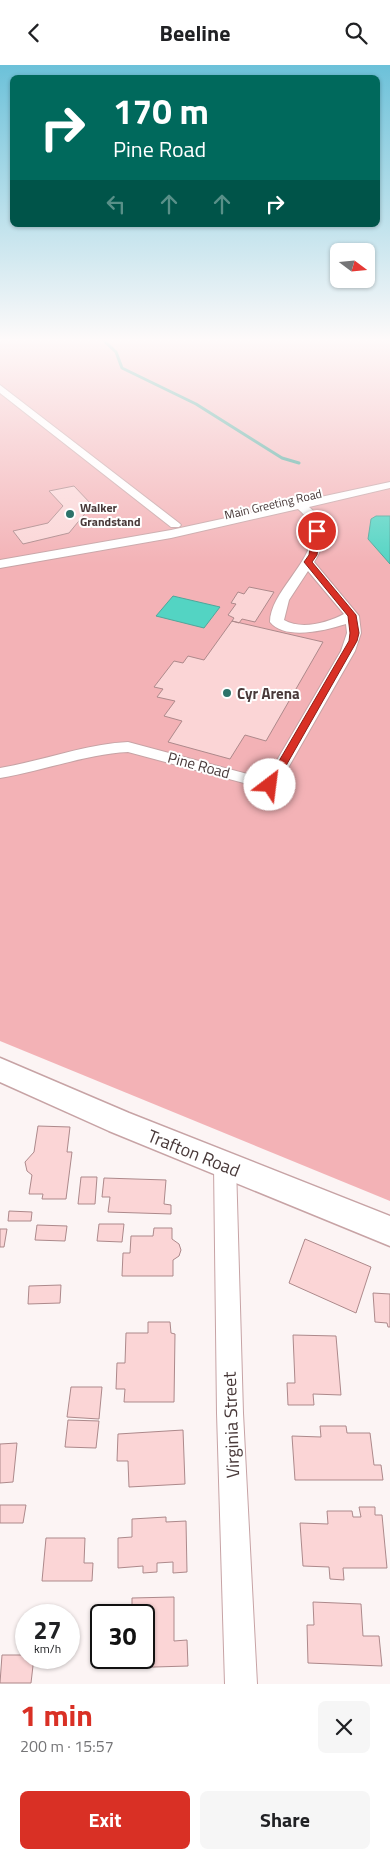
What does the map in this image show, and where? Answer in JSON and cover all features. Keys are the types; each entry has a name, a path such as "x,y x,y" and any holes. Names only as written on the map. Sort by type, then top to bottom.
{"street":[{"path":"34,415 175,525"},
{"name":"Main Greeting Road","path":"0,564 159,535 176,534 390,478"},
{"name":"Main Greeting Road","path":"159,535 165,528 175,525 390,485"},
{"path":"297,502 312,517 316,527 315,550 279,609 277,622 287,627 304,627 332,623 352,615 308,562"},
{"name":"Pine Road","path":"0,773 35,767 110,748 128,747 270,785 348,651 354,633 352,615"},
{"name":"Trafton Road","path":"0,1070 225,1165 390,1231"},
{"name":"Virginia Street","path":"225,1165 230,1413 241,1684"}],"shaded area":[{"path":"0,415 390,415 390,1201 0,1041"},
{"path":"376,516 390,516 390,564 368,539 371,519"},
{"path":"173,596 220,607 204,628 156,616"}],"building":[{"name":"Walker Grandstand","path":"74,486 92,505 69,533 23,544 13,531 48,523 63,506 49,491"},
{"path":"249,587 274,592 255,622 242,619 239,623 232,621 234,618 228,615 236,604 231,603 238,592 244,594"},
{"name":"Cyr Arena","path":"232,621 323,642 266,741 245,735 230,759 168,742 182,721 164,716 175,701 157,697 163,689 154,687 174,661 183,663 188,656 204,660"},
{"path":"38,1126 70,1127 67,1152 72,1152 66,1199 42,1199 43,1194 29,1194 32,1175 27,1171 25,1162 34,1152"},
{"path":"81,1177 97,1177 95,1204 78,1204"},
{"path":"104,1178 166,1180 164,1204 171,1205 171,1214 108,1212 110,1197 102,1197"},
{"path":"9,1211 32,1212 31,1221 8,1221"},
{"path":"99,1224 124,1224 122,1242 97,1241"},
{"path":"37,1225 67,1226 65,1241 35,1240"},
{"path":"154,1228 172,1228 172,1239 179,1244 181,1250 179,1256 173,1260 173,1276 122,1276 123,1253 130,1253 131,1236 153,1236"},
{"path":"0,1229 7,1229 4,1247 0,1247"},
{"path":"305,1239 371,1267 356,1313 289,1283"},
{"path":"61,1285 60,1303 28,1304 29,1286"},
{"path":"373,1293 390,1294 390,1327 388,1327 387,1323 375,1322"},
{"path":"148,1322 170,1322 171,1333 175,1334 174,1402 124,1402 125,1389 116,1389 117,1363 125,1363 126,1333 148,1333"},
{"path":"293,1335 336,1336 341,1395 313,1394 314,1405 288,1405 287,1383 295,1383"},
{"path":"71,1387 102,1387 99,1419 67,1417"},
{"path":"68,1420 99,1421 96,1448 65,1447"},
{"path":"320,1426 346,1426 347,1433 370,1433 374,1465 381,1465 383,1480 295,1480 292,1436 321,1437"},
{"path":"183,1430 185,1484 129,1487 128,1461 117,1461 118,1434"},
{"path":"17,1443 13,1482 0,1483 0,1444"},
{"path":"0,1505 26,1505 23,1523 0,1523"},
{"path":"359,1507 375,1507 375,1515 382,1515 387,1568 343,1568 344,1580 330,1579 329,1567 303,1566 300,1523 328,1524 327,1511 352,1511 353,1517 361,1517"},
{"path":"166,1517 166,1522 186,1521 187,1572 173,1573 173,1562 157,1563 157,1572 143,1573 143,1566 118,1568 118,1538 132,1537 132,1519"},
{"path":"46,1538 85,1538 84,1563 93,1563 92,1581 42,1581"},
{"path":"174,1597 174,1641 187,1640 188,1666 155,1667 155,1604 132,1604 132,1598"},
{"path":"313,1602 361,1604 363,1636 379,1636 382,1666 308,1663 307,1625 314,1625"},
{"path":"2,1655 15,1655 15,1669 33,1669 31,1683 0,1683"}],"waterway":[{"path":"213,415 282,458 299,463"}],"place":[{"name":"Walker Grandstand","path":"70,514"},
{"name":"Cyr Arena","path":"227,693"}],"route":[{"path":"270,785 353,641 352,615 349,614 348,609 308,562 313,555 316,545 317,531"}]}
